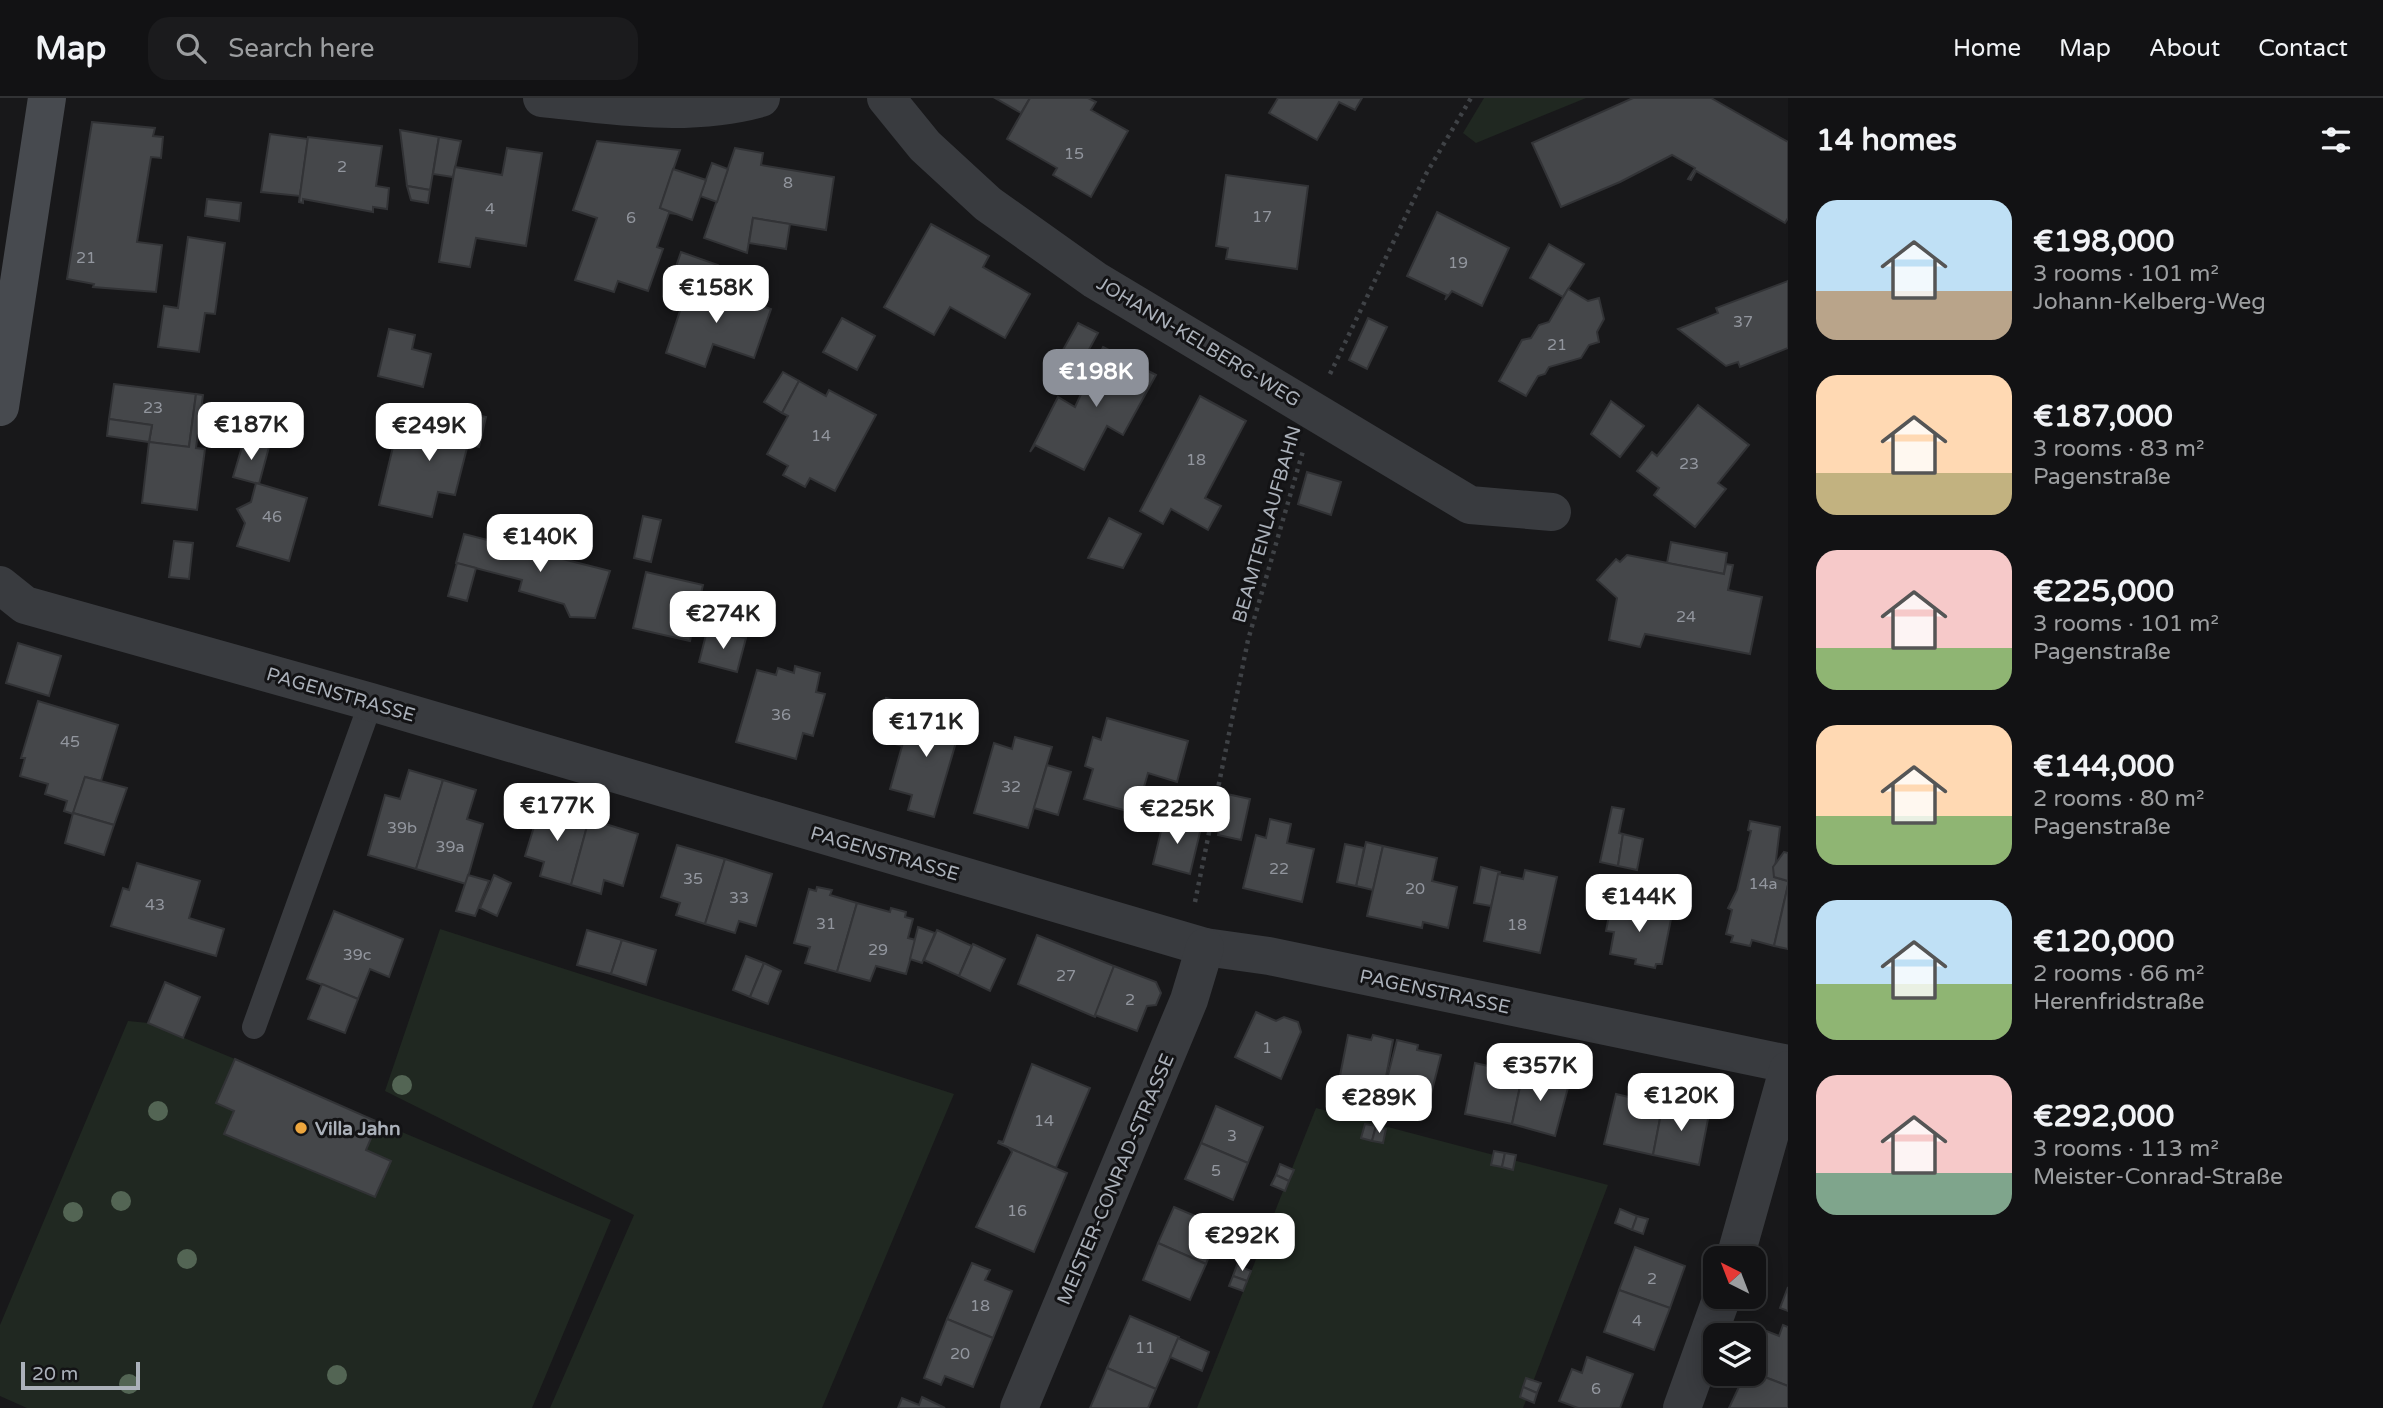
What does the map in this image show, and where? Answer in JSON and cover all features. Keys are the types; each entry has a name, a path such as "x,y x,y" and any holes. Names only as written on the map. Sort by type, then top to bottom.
{"street":[{"path":"0,407 47,98"},
{"path":"542,98 621,107 707,109 761,98"},
{"name":"JOHANN-KELBERG-WEG","path":"886,98 925,146 988,204 1095,280 1314,408 1471,505 1552,512"},
{"name":"PAGENSTRASSE","path":"0,585 25,606 371,702 1205,947 1269,956 1788,1064"},
{"name":"MEISTER-CONRAD-STRASSE","path":"1019,1408 1189,1000 1205,947"},
{"path":"1737,1246 1788,1070"},
{"path":"1682,1408 1718,1309"}],"lane":[{"path":"254,1027 371,702"}],"path":[{"name":"BEAMTENLAUFBAHN","path":"1205,947 1195,905 1242,666 1314,408 1426,174 1471,98"}],"shaded area":[{"path":"1484,98 1586,98 1476,143 1463,133"},
{"path":"440,929 954,1094 822,1408 550,1408 634,1215 385,1091"},
{"path":"128,1021 148,1023 235,1059 216,1103 234,1111 224,1133 375,1197 391,1161 366,1150 378,1122 611,1220 532,1408 27,1408 0,1396 0,1325"},
{"path":"1316,1108 1608,1185 1523,1408 1197,1408"}],"building":[{"path":"995,98 1030,98 1021,113"},
{"path":"1030,98 1088,98 1096,102 1091,110 1128,131 1091,197 1053,175 1057,168 1007,139"},
{"path":"1278,98 1362,98 1355,110 1339,102 1317,140 1269,113"},
{"path":"1633,98 1711,98 1788,142 1788,218 1785,223 1696,171 1691,180 1688,179 1695,168 1672,155 1620,182 1561,207 1532,143"},
{"path":"92,122 155,128 153,136 163,137 161,158 151,157 137,242 162,245 156,292 93,287 94,284 67,279"},
{"path":"400,130 439,137 430,190 407,186"},
{"path":"270,134 308,139 300,196 261,192"},
{"path":"308,137 382,146 376,186 389,188 387,209 373,207 373,212 303,199 303,203 299,202"},
{"path":"439,137 461,141 453,177 433,174"},
{"path":"597,141 680,150 660,208 677,214 669,213 657,247 663,249 648,291 618,281 614,292 575,280 597,218 573,210"},
{"path":"507,148 542,153 526,246 476,238 470,267 439,262 455,167 502,175"},
{"path":"735,148 763,153 761,165 834,177 826,230 753,218 747,253 704,238"},
{"path":"712,163 728,169 717,202 700,196"},
{"path":"673,169 706,180 692,220 660,208"},
{"path":"1226,175 1308,186 1297,269 1226,259 1228,248 1216,246"},
{"path":"407,186 430,190 428,203 411,200"},
{"path":"207,199 241,203 239,221 205,216"},
{"path":"1437,212 1509,248 1482,306 1452,291 1445,300 1447,295 1407,276"},
{"path":"753,218 790,224 786,249 749,243"},
{"path":"931,224 989,256 983,267 1030,294 1005,338 950,307 934,335 884,307"},
{"path":"188,237 225,243 215,314 205,313 199,352 158,347 164,306 178,308"},
{"path":"1549,244 1584,264 1563,297 1530,278"},
{"path":"681,252 718,265 710,288 690,281 686,293 669,287"},
{"path":"690,281 771,309 754,358 713,344 705,367 666,353"},
{"path":"1788,281 1788,348 1740,367 1738,362 1726,366 1678,329 1718,313 1716,308"},
{"path":"1568,289 1588,301 1599,298 1604,319 1597,332 1599,342 1589,345 1581,358 1549,367 1545,374 1538,376 1526,396 1499,381 1522,340 1531,338 1539,325 1549,322"},
{"path":"842,318 875,336 857,370 823,352"},
{"path":"1368,318 1387,327 1367,369 1349,360"},
{"path":"1078,323 1098,333 1079,368 1059,357"},
{"path":"389,329 415,335 412,349 431,354 423,387 378,376"},
{"path":"1103,347 1156,375 1123,435 1107,426 1084,470 1035,445 1030,452 1058,397 1075,407"},
{"path":"783,372 799,381 782,413 764,402"},
{"path":"799,381 826,396 829,390 876,415 835,491 810,478 805,487 783,475 788,466 767,454 788,416 782,413"},
{"path":"114,384 196,394 189,447 149,442 152,425 109,419"},
{"path":"196,394 203,395 196,448 205,449 197,510 142,503 149,442 189,447"},
{"path":"1200,396 1246,421 1205,498 1221,506 1208,530 1171,509 1163,524 1140,511"},
{"path":"1611,401 1644,426 1620,457 1591,434"},
{"path":"1698,405 1749,445 1718,483 1726,489 1695,527 1654,495 1659,488 1637,471 1652,452 1657,456"},
{"path":"446,408 486,417 479,447 468,444 455,495 438,492 432,517 379,505 398,426 439,436"},
{"path":"109,419 152,425 149,442 107,436"},
{"path":"244,440 269,447 259,484 233,477"},
{"path":"1307,472 1341,482 1331,515 1298,504"},
{"path":"256,483 307,498 289,561 237,546 245,523 237,509 251,502"},
{"path":"643,516 661,520 651,562 634,558"},
{"path":"1109,518 1141,534 1123,568 1088,558"},
{"path":"464,534 610,571 595,618 570,617 564,604 519,591 522,580 456,563"},
{"path":"174,541 193,543 189,579 169,577"},
{"path":"1671,542 1727,553 1724,574 1667,563"},
{"path":"1627,555 1724,574 1726,564 1733,565 1728,590 1762,597 1750,654 1645,634 1640,647 1609,640 1617,598 1597,580 1616,559 1620,562"},
{"path":"457,563 476,568 467,601 448,596"},
{"path":"646,572 703,585 690,641 633,628"},
{"path":"707,631 746,638 737,672 699,662"},
{"path":"18,643 61,656 49,696 6,683"},
{"path":"795,666 820,673 816,692 825,694 813,736 803,733 796,759 736,742 757,670 776,675 778,668 794,673"},
{"path":"886,698 914,706 902,746 874,738"},
{"path":"38,701 118,725 101,781 85,777 73,814 64,811 67,801 45,794 48,784 20,776 25,758 21,758"},
{"path":"913,707 962,722 934,817 908,810 912,795 890,789"},
{"path":"1107,718 1188,741 1177,782 1148,773 1137,811 1145,816 1084,799 1093,769 1085,766 1093,737 1101,740"},
{"path":"1015,737 1052,747 1028,828 974,813 994,743 1012,749"},
{"path":"1047,765 1071,772 1058,815 1034,808"},
{"path":"409,770 443,780 416,869 368,855 385,795 400,799"},
{"path":"85,777 127,788 114,825 73,813"},
{"path":"443,780 476,790 467,819 483,824 466,884 416,869"},
{"path":"1227,794 1250,799 1241,840 1218,835"},
{"path":"541,804 589,819 571,885 540,876 544,862 525,856"},
{"path":"1612,807 1624,809 1619,833 1623,834 1618,866 1600,862"},
{"path":"73,813 114,825 104,855 65,843"},
{"path":"589,819 638,834 623,886 604,880 601,894 571,885"},
{"path":"1164,819 1201,828 1190,874 1153,864"},
{"path":"1270,819 1291,824 1287,843 1314,849 1302,902 1243,888 1256,835 1266,838"},
{"path":"1750,821 1780,827 1774,877 1788,881 1788,885 1774,946 1752,940 1750,946 1731,942 1733,936 1726,934 1732,910 1728,908 1737,890 1751,831 1748,830"},
{"path":"1623,834 1643,839 1637,870 1618,866"},
{"path":"1366,842 1383,846 1373,890 1356,886"},
{"path":"1345,844 1364,848 1356,886 1337,882"},
{"path":"677,845 725,859 705,924 676,915 680,903 661,897"},
{"path":"1383,846 1437,858 1432,881 1457,887 1448,928 1423,922 1422,928 1367,916"},
{"path":"1784,852 1788,853 1788,881 1774,877 1773,867"},
{"path":"725,859 772,874 756,926 739,921 735,933 705,924"},
{"path":"137,863 200,881 189,918 224,929 216,956 111,926 123,888 129,890"},
{"path":"1481,867 1500,872 1491,906 1474,903"},
{"path":"1525,870 1557,877 1540,953 1484,941 1498,874 1523,879"},
{"path":"468,875 489,881 475,916 456,911"},
{"path":"494,875 511,883 497,916 480,908"},
{"path":"1788,885 1788,949 1774,946"},
{"path":"817,887 832,890 830,895 857,903 837,972 805,963 810,947 794,943 809,889 816,891"},
{"path":"857,903 890,912 891,908 906,912 905,917 913,919 908,938 916,940 906,974 876,966 870,981 837,972"},
{"path":"1620,904 1672,914 1662,964 1656,964 1655,968 1635,964 1636,959 1610,954 1614,932 1606,931 1610,910 1619,911"},
{"path":"334,911 403,939 389,977 370,969 358,999 307,979"},
{"path":"918,927 935,933 922,963 910,959"},
{"path":"587,930 622,940 611,974 577,965"},
{"path":"937,930 972,946 959,976 924,960"},
{"path":"1037,935 1114,966 1095,1017 1018,984"},
{"path":"622,940 656,950 646,985 611,974"},
{"path":"973,944 1005,959 990,991 959,976"},
{"path":"746,956 764,963 750,997 733,990"},
{"path":"764,963 781,971 768,1004 750,997"},
{"path":"1114,966 1156,982 1161,993 1156,1005 1147,1006 1137,1031 1095,1015"},
{"path":"165,982 200,997 183,1038 148,1023"},
{"path":"322,984 358,999 345,1033 308,1019"},
{"path":"1256,1012 1276,1021 1284,1017 1298,1022 1301,1032 1281,1079 1235,1057"},
{"path":"1348,1035 1371,1040 1373,1035 1393,1040 1382,1098 1337,1091"},
{"path":"1397,1040 1418,1045 1417,1050 1441,1055 1427,1110 1382,1098"},
{"name":"Villa Jahn","path":"235,1059 378,1122 366,1150 391,1161 375,1197 224,1134 234,1111 216,1103"},
{"path":"1475,1063 1497,1068 1498,1063 1524,1068 1512,1124 1465,1114"},
{"path":"1032,1064 1090,1088 1056,1168 998,1143 1003,1142"},
{"path":"1524,1068 1549,1074 1548,1080 1569,1084 1555,1136 1512,1124"},
{"path":"1638,1093 1664,1098 1653,1155 1604,1144 1616,1094 1637,1099"},
{"path":"1664,1098 1689,1104 1688,1110 1709,1114 1699,1165 1653,1155"},
{"path":"1216,1106 1263,1127 1248,1163 1201,1143"},
{"path":"1365,1124 1376,1126 1372,1141 1361,1138"},
{"path":"1376,1126 1386,1129 1383,1143 1372,1141"},
{"path":"1201,1143 1248,1163 1233,1200 1185,1179"},
{"path":"1009,1148 1067,1173 1034,1252 976,1227 1012,1152"},
{"path":"1494,1151 1505,1153 1502,1167 1491,1165"},
{"path":"1505,1153 1516,1155 1513,1170 1502,1167"},
{"path":"1280,1164 1294,1170 1289,1181 1276,1175"},
{"path":"1276,1175 1289,1181 1285,1191 1271,1185"},
{"path":"1174,1207 1221,1227 1206,1264 1158,1243"},
{"path":"1620,1209 1637,1216 1632,1230 1615,1223"},
{"path":"1637,1216 1648,1219 1643,1234 1632,1230"},
{"path":"1158,1243 1206,1264 1190,1300 1143,1280"},
{"path":"1635,1247 1685,1266 1670,1308 1619,1290"},
{"path":"972,1263 990,1270 985,1280 1012,1291 993,1338 947,1319"},
{"path":"1237,1265 1251,1271 1247,1281 1233,1276"},
{"path":"1233,1276 1247,1281 1243,1291 1229,1286"},
{"path":"1788,1287 1788,1311 1780,1308"},
{"path":"1619,1290 1670,1308 1654,1350 1604,1332"},
{"path":"1130,1316 1179,1337 1156,1389 1107,1368"},
{"path":"947,1319 993,1338 973,1387 945,1376 941,1385 924,1378"},
{"path":"1783,1325 1788,1327 1788,1386 1766,1378 1766,1331 1779,1336"},
{"path":"1178,1338 1209,1352 1202,1371 1170,1357"},
{"path":"1587,1357 1633,1374 1620,1408 1578,1408 1559,1401 1572,1369 1582,1373"},
{"path":"1107,1368 1156,1389 1148,1408 1090,1408"},
{"path":"1526,1378 1541,1383 1537,1393 1523,1387"},
{"path":"1766,1378 1788,1386 1788,1408 1729,1408 1739,1386 1766,1386"},
{"path":"1523,1387 1537,1393 1534,1403 1520,1397"},
{"path":"922,1397 945,1408 898,1408 902,1398 919,1405"}],"place":[{"name":"Villa Jahn","path":"301,1128"}]}
